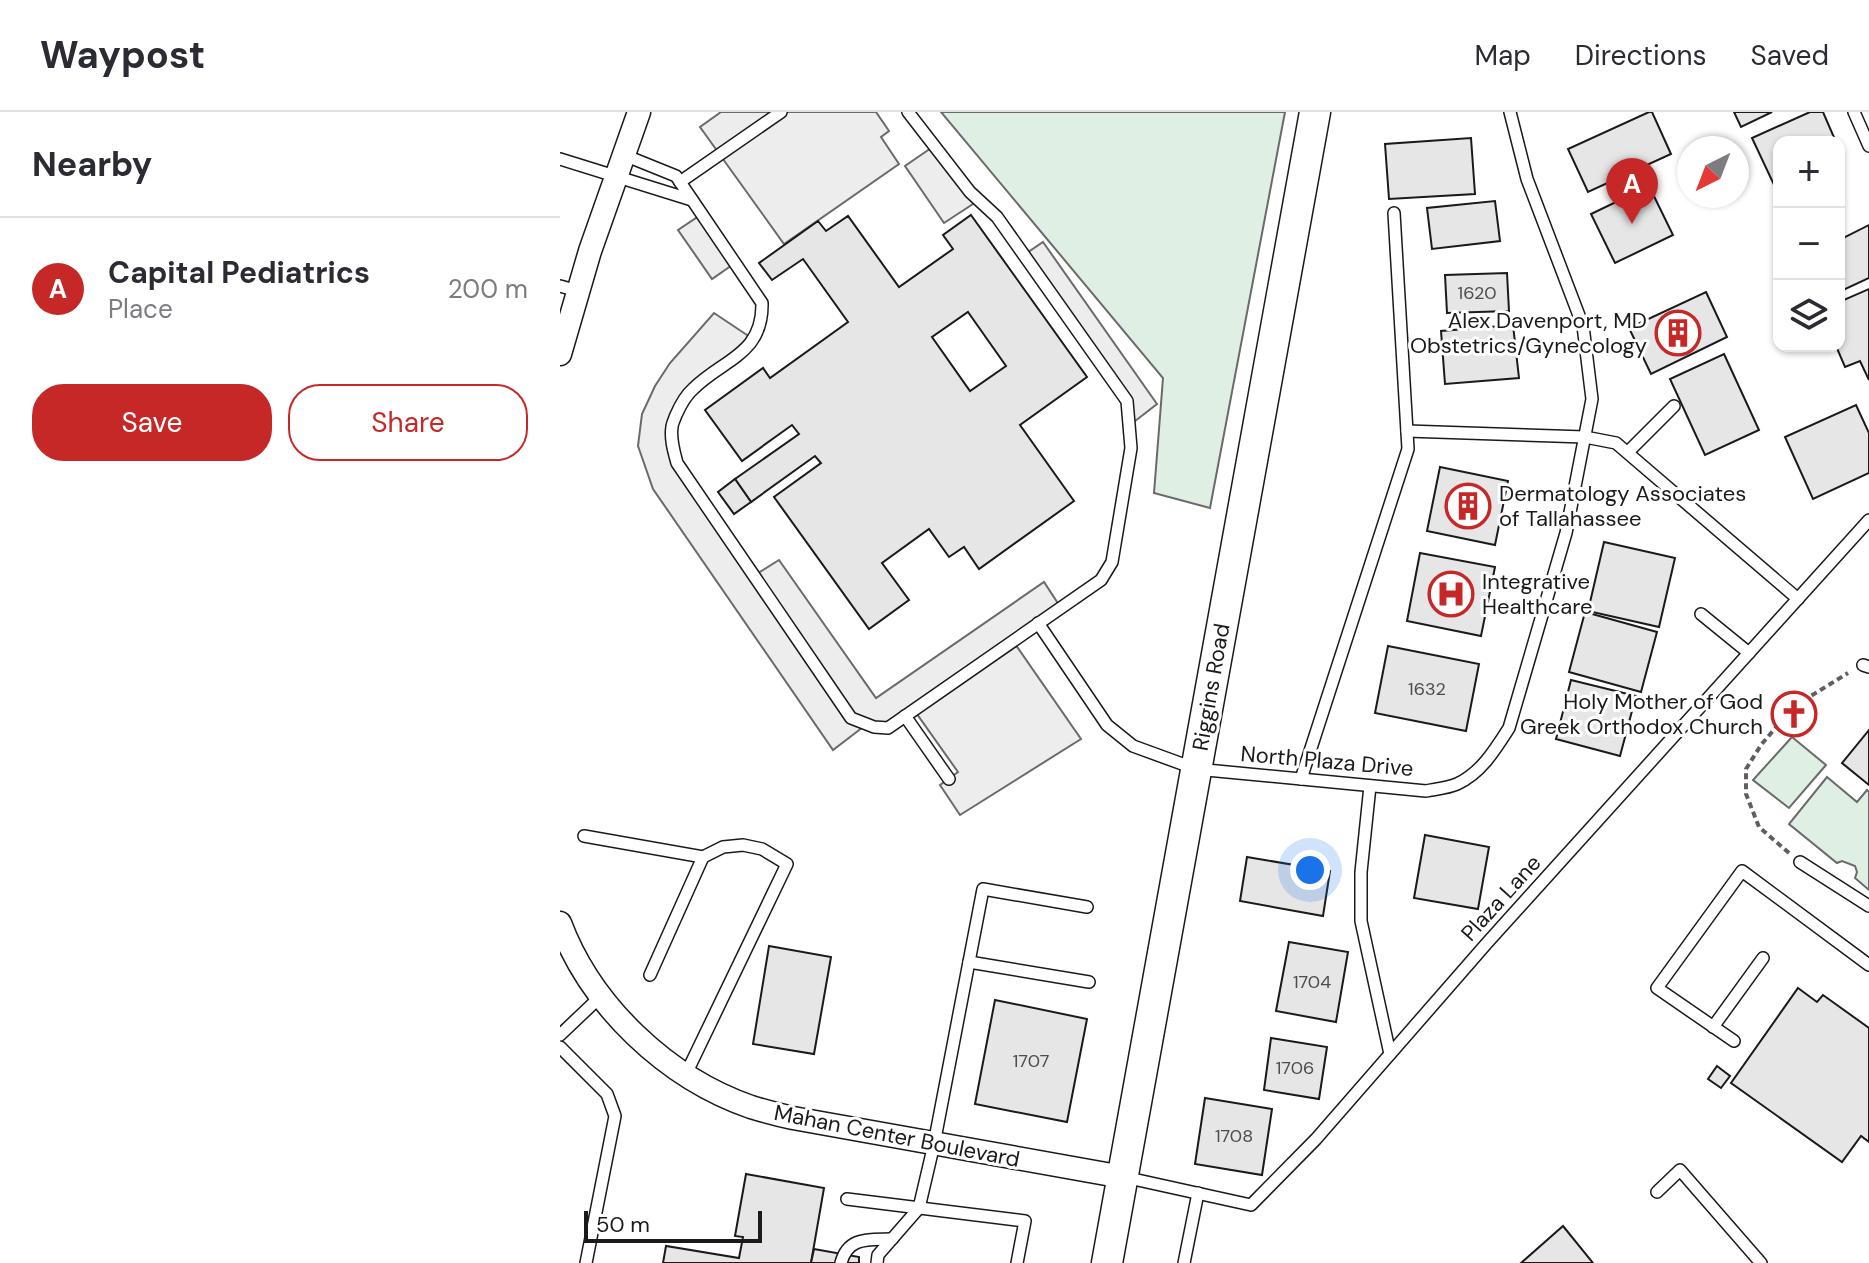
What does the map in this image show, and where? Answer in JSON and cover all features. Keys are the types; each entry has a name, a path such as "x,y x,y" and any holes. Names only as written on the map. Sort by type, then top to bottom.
{"street":[{"path":"560,354 569,288 590,251 639,112"},
{"name":"Riggins Road","path":"1107,1263 1315,112"},
{"name":"Mahan Center Boulevard","path":"560,923 579,963 601,996 632,1031 686,1074 750,1107 793,1118 1123,1177"}],"lane":[{"path":"678,179 781,112"},
{"path":"624,155 678,179 762,303 763,316 747,349 692,389 681,403 672,425 672,445 677,463 851,718 874,727 888,728 1101,580 1112,562 1131,448 1127,401 997,217 970,192 908,112"},
{"name":"North Plaza Drive","path":"1038,623 1107,725 1133,746 1196,769 1426,791 1455,785 1475,773 1495,751 1509,728 1566,533 1592,399 1583,326 1527,179 1510,112"},
{"path":"1854,112 1869,146"},
{"path":"560,159 692,200"},
{"path":"1301,779 1408,449 1394,213"},
{"path":"1628,452 1674,406"},
{"path":"1407,431 1585,437 1616,443 1798,599"},
{"name":"Plaza Lane","path":"1123,1177 1251,1205 1316,1139 1487,943 1869,520"},
{"path":"1701,614 1749,653"},
{"path":"905,716 949,779"},
{"path":"1370,786 1361,872 1361,921 1390,1054"},
{"path":"584,836 703,857 723,847 743,845 762,849 787,864 686,1074"},
{"path":"650,975 703,857"},
{"path":"1800,862 1869,906"},
{"path":"1734,1041 1657,988 1742,871 1869,965"},
{"path":"877,1263 878,1255 919,1208 983,889 1087,907"},
{"path":"1713,1027 1763,958"},
{"path":"969,962 1089,982"},
{"path":"560,1035 601,996"},
{"path":"560,1047 607,1094 615,1116 586,1263"},
{"path":"1657,1192 1680,1170 1761,1263"},
{"path":"1184,1263 1198,1193"},
{"path":"847,1199 1025,1221 1017,1263"},
{"path":"841,1263 844,1251 850,1245 862,1240 892,1239"}],"path":[{"path":"1800,862 1759,827 1746,794 1746,769 1761,745 1793,707 1866,666"}],"green space":[{"path":"941,112 1285,112 1210,508 1154,493 1163,378"},
{"path":"1792,737 1826,765 1789,808 1753,780"},
{"path":"1827,777 1857,802 1867,790 1869,792 1869,890 1855,878 1855,866 1842,861 1837,863 1789,824"}],"shaded area":[{"path":"721,112 876,112 889,131 881,137 899,164 784,244 700,127"},
{"path":"934,146 979,200 944,223 905,166"},
{"path":"702,214 735,263 712,279 678,230"},
{"path":"1043,242 1157,404 1130,425 1127,401 1024,255"},
{"path":"714,313 753,339 692,389 672,426 677,463 755,575 779,560 876,698 1044,582 1061,608 1013,641 1081,739 960,815 940,785 958,772 914,710 888,728 867,724 833,750 653,489 638,446 642,414 655,386 670,363"}],"building":[{"path":"1652,112 1671,154 1588,192 1568,149"},
{"path":"1734,112 1772,112 1741,127"},
{"path":"1810,112 1823,112 1833,136 1773,136 1773,183 1752,138"},
{"path":"1471,138 1475,194 1389,199 1385,144"},
{"path":"1649,186 1673,235 1615,263 1591,214"},
{"path":"1495,201 1500,241 1432,249 1427,208"},
{"path":"971,215 1087,377 1020,425 1074,501 979,569 964,547 949,557 929,529 882,563 909,600 869,629 774,497 821,463 815,456 751,502 735,479 799,434 792,425 742,461 705,410 763,368 770,378 848,322 803,259 772,280 759,263 818,221 826,231 848,216 899,287 953,249 943,235","holes":["968,312 1006,366 970,391 932,337"]},
{"path":"1869,225 1869,278 1845,289 1845,280 1845,237"},
{"path":"1507,273 1509,311 1447,313 1445,275"},
{"path":"1869,289 1869,380 1860,361 1845,367 1839,352 1845,352 1845,299"},
{"name":"Alex Davenport, MD Obstetrics/Gynecology","path":"1706,292 1727,337 1651,374 1629,328"},
{"path":"1513,325 1519,378 1445,384 1441,331"},
{"path":"1724,354 1759,430 1705,455 1670,379"},
{"path":"1856,405 1869,433 1869,473 1813,499 1785,437"},
{"name":"Dermatology Associates of Tallahassee","path":"1440,467 1508,481 1495,545 1427,531"},
{"path":"735,479 751,502 734,514 718,492"},
{"path":"1604,542 1675,558 1659,627 1588,611"},
{"name":"Integrative Healthcare","path":"1420,553 1495,567 1481,636 1407,621"},
{"path":"1585,612 1657,632 1641,692 1569,672"},
{"path":"1388,646 1479,664 1466,731 1375,713"},
{"path":"1571,680 1636,696 1620,756 1556,739"},
{"path":"1869,730 1869,785 1842,763"},
{"path":"1425,835 1489,847 1478,909 1414,898"},
{"path":"1247,857 1330,871 1323,916 1240,901"},
{"path":"1289,942 1348,952 1336,1022 1276,1011"},
{"path":"769,946 831,957 814,1054 753,1044"},
{"path":"1798,988 1817,1002 1823,995 1869,1028 1869,1142 1861,1136 1842,1162 1731,1083"},
{"path":"995,1000 1087,1019 1067,1122 975,1104"},
{"path":"1271,1038 1327,1047 1319,1099 1264,1090"},
{"path":"1717,1066 1730,1076 1721,1088 1708,1079"},
{"path":"1205,1098 1272,1109 1262,1175 1195,1164"},
{"path":"746,1174 824,1188 811,1263 663,1263 666,1246 739,1258 743,1237 735,1236"},
{"path":"1563,1226 1593,1263 1521,1263"},
{"path":"814,1249 859,1257 859,1263 811,1263"}],"place":[{"name":"Capital Pediatrics","path":"1632,224"},
{"name":"Alex Davenport, MD Obstetrics/Gynecology","path":"1678,333"},
{"name":"Dermatology Associates of Tallahassee","path":"1468,506"},
{"name":"Integrative Healthcare","path":"1451,594"},
{"name":"Holy Mother of God Greek Orthodox Church","path":"1794,714"}]}
